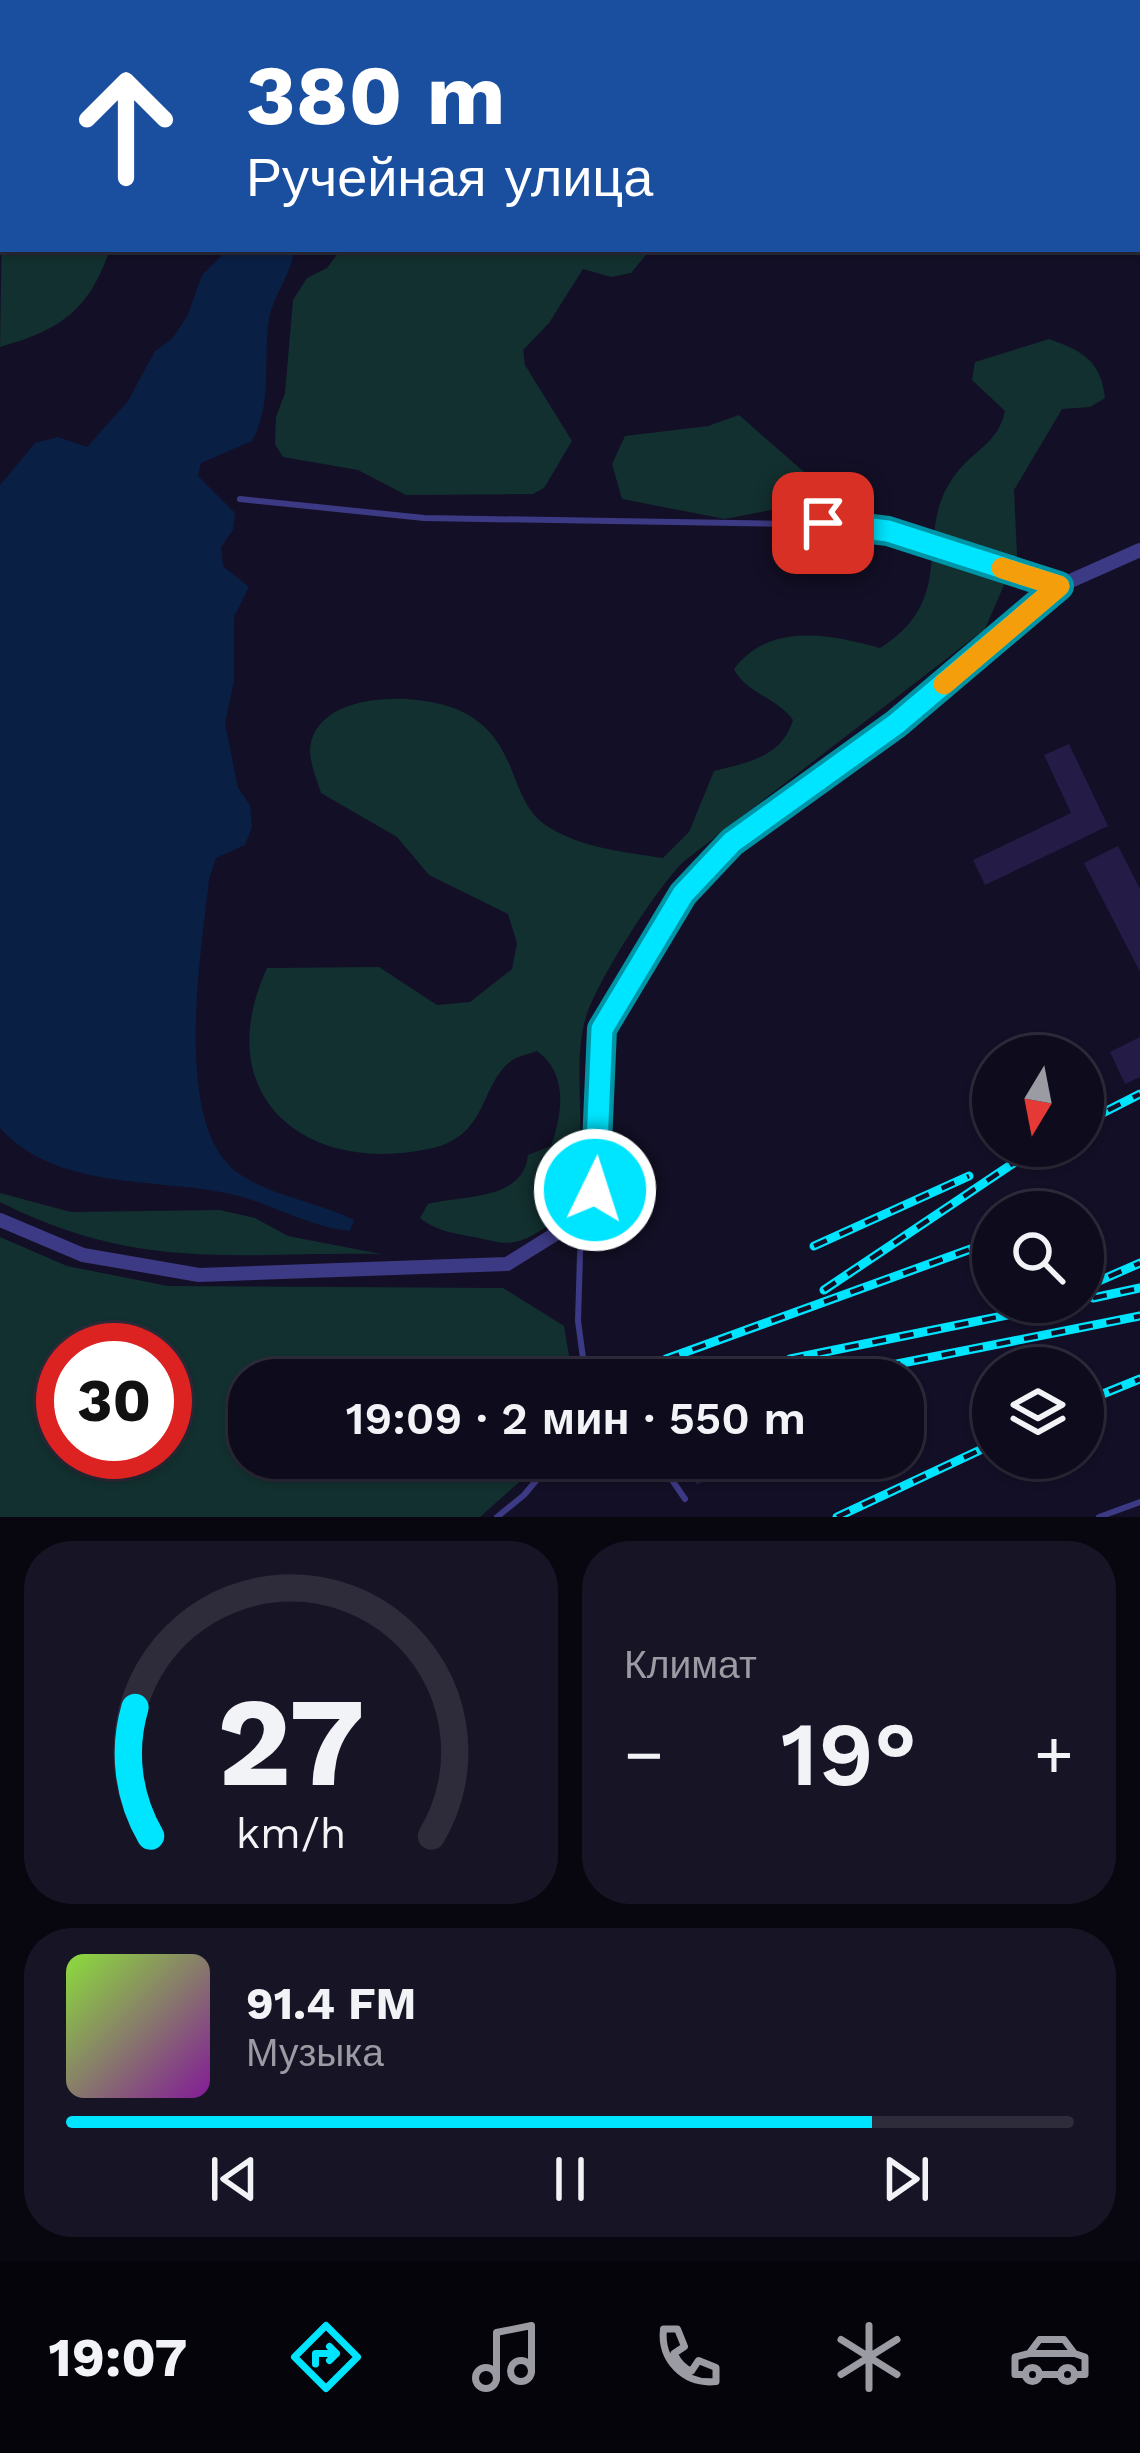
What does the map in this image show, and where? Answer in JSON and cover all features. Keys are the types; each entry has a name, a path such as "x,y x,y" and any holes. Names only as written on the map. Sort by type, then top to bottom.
{"street":[{"path":"0,1220 83,1255 199,1275 507,1264 581,1218 598,1176 602,1029 683,894 732,842 896,724 1059,586 1140,550"}],"lane":[{"path":"240,499 424,518 856,525 1059,586"},
{"path":"581,1218 578,1321 583,1359"},
{"path":"497,1517 534,1479"},
{"path":"671,1479 685,1499"},
{"path":"1099,1517 1140,1502"}],"green space":[{"path":"2,252 109,252 92,288 70,315 40,333 0,347"},
{"path":"339,252 648,252 631,273 611,277 583,269 549,323 523,350 525,365 572,441 544,488 533,494 406,495 358,470 283,457 275,444 276,417 285,393 293,300 307,278 327,268"},
{"path":"1049,339 1088,359 1099,375 1105,398 1090,407 1062,409 1014,490 1017,555 985,629 683,862 658,893 614,959 586,1017 579,1073 578,1163 572,1190 559,1213 538,1232 507,1243 444,1230 420,1218 428,1204 504,1188 524,1170 528,1155 551,1146 560,1095 554,1071 537,1051 511,1061 493,1083 474,1121 451,1142 433,1148 387,1154 345,1150 309,1138 280,1117 260,1089 250,1055 252,1014 267,968 379,967 437,1005 470,1002 512,969 517,943 508,914 429,875 397,837 321,793 310,753 317,728 353,704 378,700 404,699 452,708 470,716 498,743 526,803 547,826 588,844 663,858 689,832 714,771 751,761 772,750 788,733 793,720 734,669 749,654 765,644 801,636 880,648 905,629 928,587 942,497 962,466 997,431 1005,411 972,380 975,362"},
{"path":"739,415 811,478 824,499 821,507 814,511 808,503 725,519 622,499 612,464 625,436 708,426"},
{"path":"0,1193 71,1212 220,1210 255,1218 288,1236 381,1254 232,1255 142,1249 50,1224 0,1202"},
{"path":"0,1237 67,1266 168,1286 503,1288 564,1326 570,1359 228,1359 228,1479 523,1479 480,1517 0,1517"}],"water":[{"path":"225,252 294,252 269,320 264,405 256,433 252,441 201,463 198,476 235,513 233,530 221,547 223,566 249,587 234,617 234,681 225,723 238,788 250,805 252,827 245,845 216,858 209,879 197,992 198,1081 205,1120 219,1152 241,1175 354,1220 350,1231 235,1195 80,1173 23,1149 0,1128 0,485 35,443 58,437 87,447 128,401 155,351 171,340 187,317 202,275"}],"building":[{"path":"1069,744 1108,826 985,885 973,860 1071,813 1044,755"},
{"path":"1118,846 1140,889 1140,972 1084,863"},
{"path":"1140,1037 1140,1077 1125,1084 1110,1052"}],"railway":[{"path":"1104,1112 1140,1094"},
{"path":"824,1290 1008,1167"},
{"path":"814,1246 969,1176"},
{"path":"666,1359 972,1249"},
{"path":"1104,1279 1140,1263"},
{"path":"1104,1296 1140,1288"},
{"path":"922,1359 1140,1316"},
{"path":"790,1359 972,1322"},
{"path":"1104,1394 1140,1379"},
{"path":"837,1517 972,1454"}],"slow traffic":[{"path":"944,684 1059,586 1002,568"}],"route":[{"path":"595,1190 602,1029 683,894 732,842 896,724 1059,586 915,538 823,523"}]}
